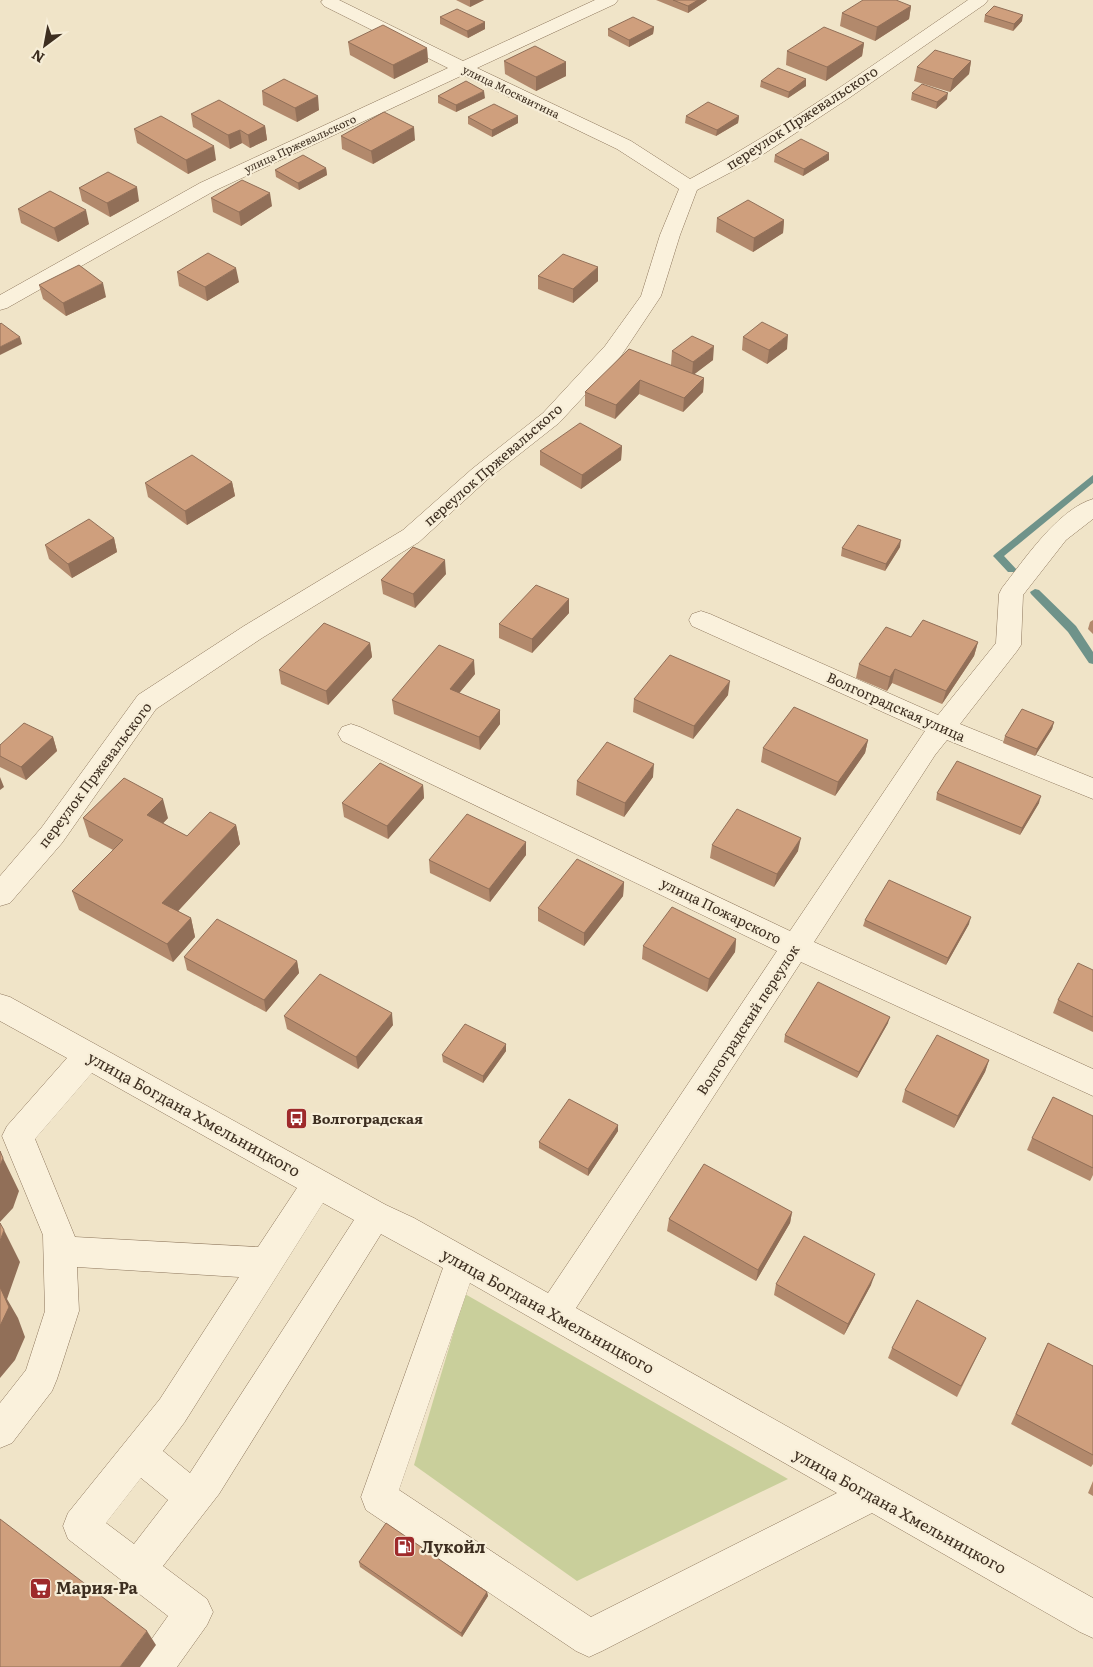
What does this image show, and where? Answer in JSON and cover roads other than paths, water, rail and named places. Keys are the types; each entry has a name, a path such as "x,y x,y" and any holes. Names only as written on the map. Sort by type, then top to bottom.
{"street":[{"name":"улица Пржевальского","path":"0,304 207,187 609,0"},
{"name":"переулок Пржевальского","path":"0,895 52,835 147,702 253,632 411,536 480,474 551,418 613,351 651,296 670,235 689,188 749,155 788,130 979,0"},
{"name":"улица Москвитина","path":"330,2 462,68 624,145 689,188"},
{"name":"Волгоградский переулок","path":"554,1313 926,748 1008,645 1011,594 1058,534 1093,507"},
{"name":"Волгоградская улица","path":"701,620 943,728 1093,789"},
{"name":"улица Пожарского","path":"351,734 796,947 1093,1082"},
{"name":"улица Богдана Хмельницкого","path":"0,1006 375,1215 403,1228 871,1495 1093,1619"},
{"path":"0,1431 40,1379 62,1311 58,1235 9,1130 88,1056"},
{"path":"154,1667 194,1612 81,1526 172,1411 318,1183"},
{"path":"137,1569 206,1481 375,1215"},
{"path":"59,1251 267,1263"},
{"path":"461,1262 379,1497 589,1638 871,1495"},
{"path":"139,1454 192,1497"}],"waterway":[{"path":"1012,570 998,556 1093,478"},
{"path":"1035,592 1072,629 1093,660"}],"place":[{"name":"Волгоградская","path":"296,1119"},
{"name":"Лукойл","path":"405,1547"},
{"name":"Мария-Ра","path":"40,1588"}]}
